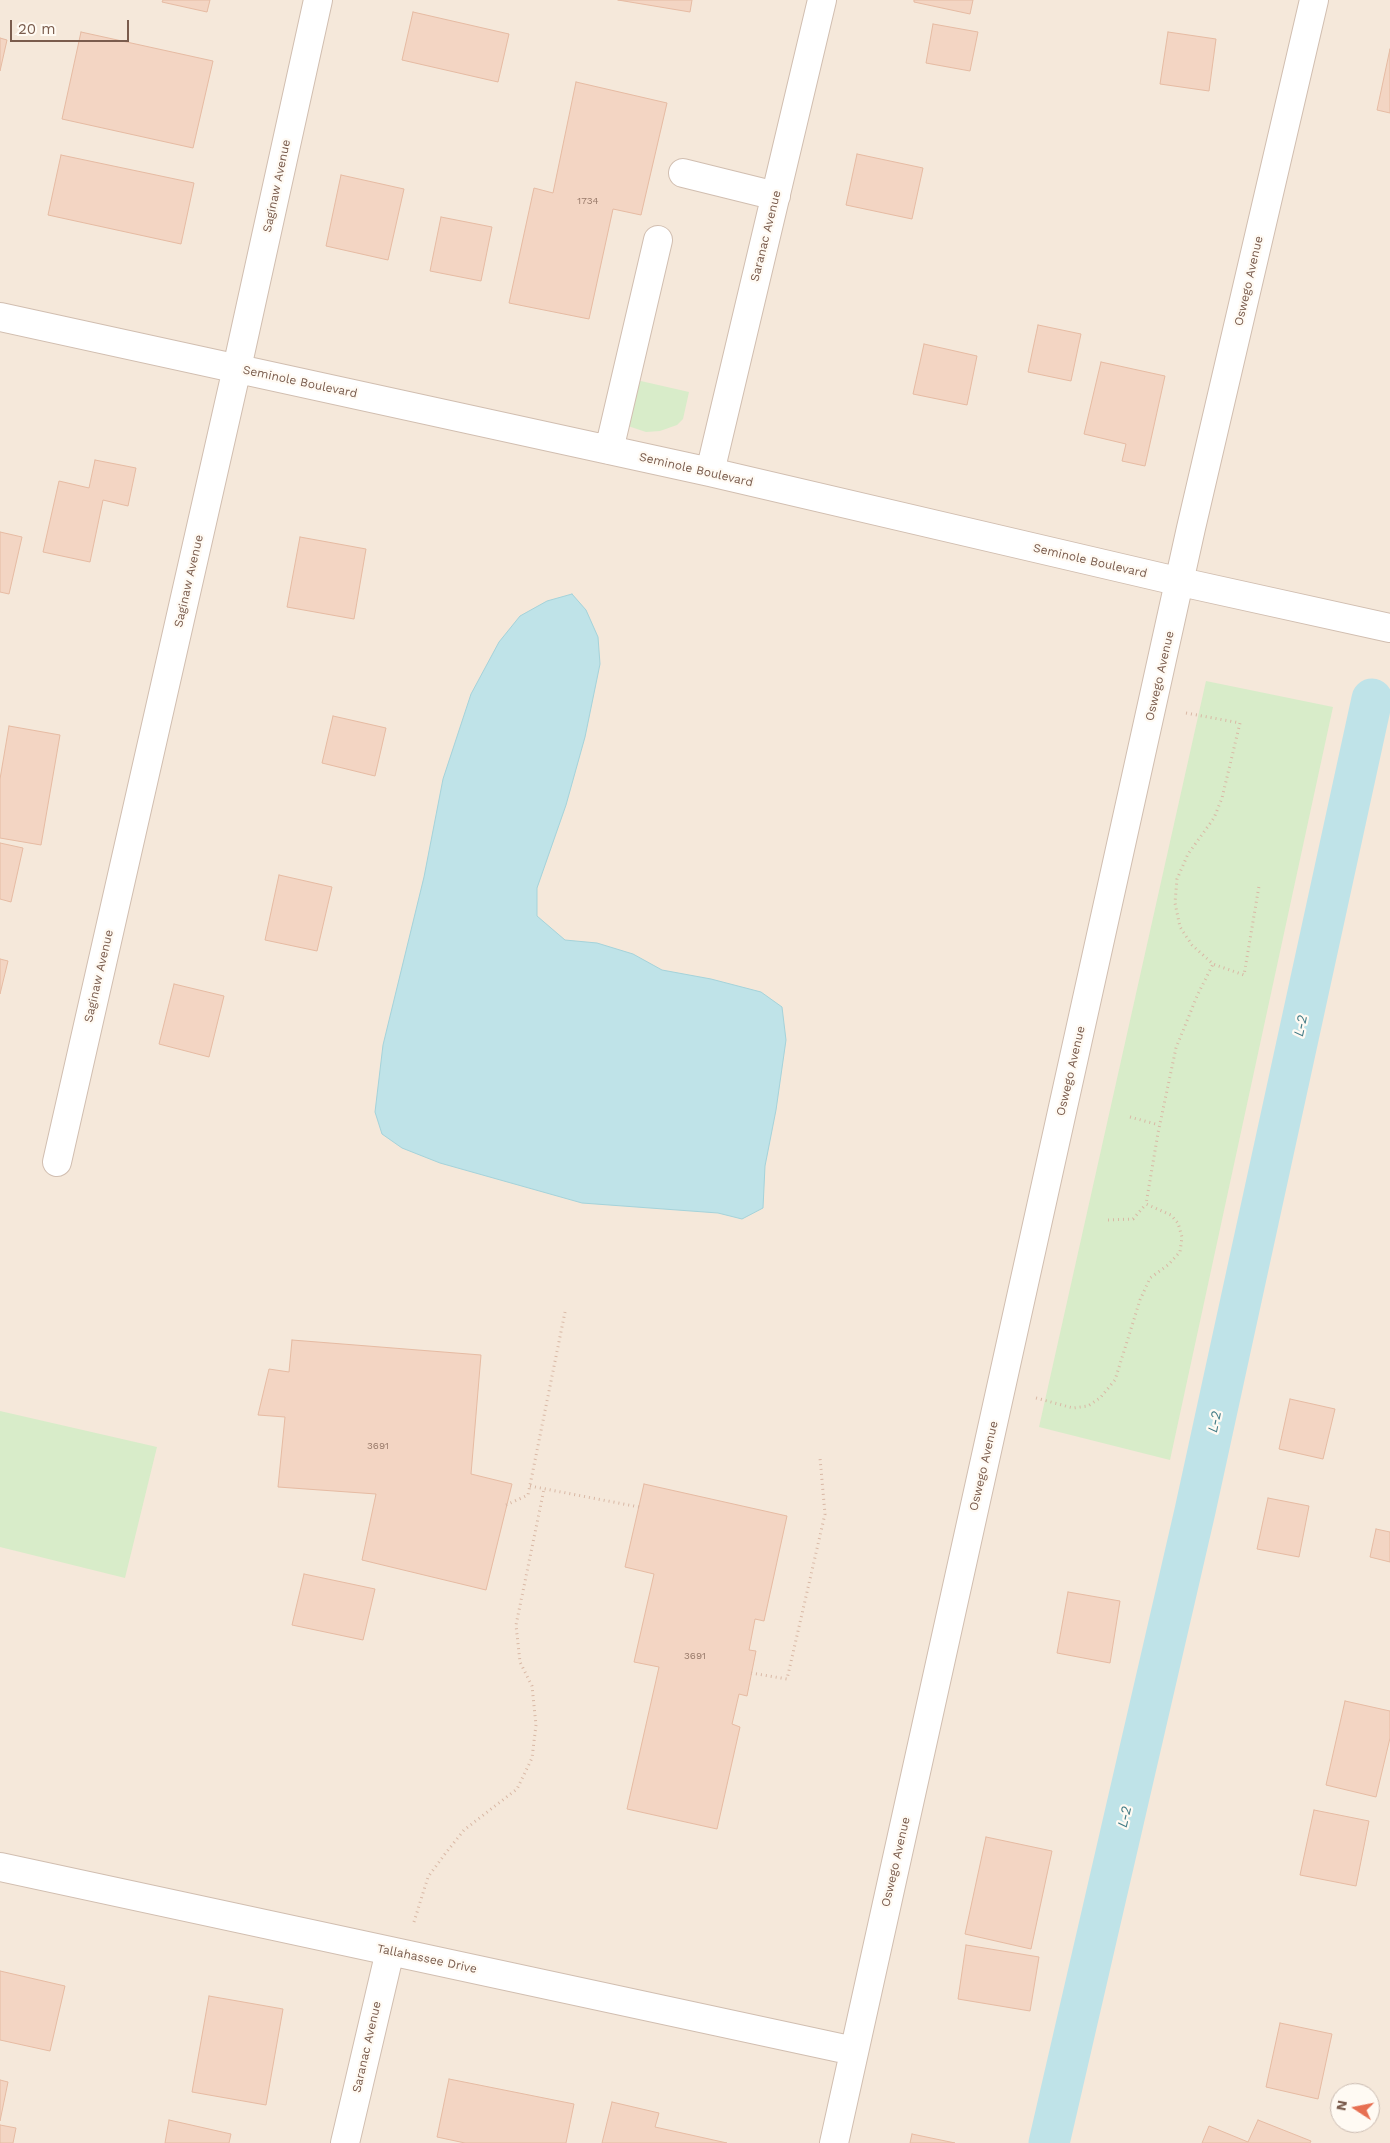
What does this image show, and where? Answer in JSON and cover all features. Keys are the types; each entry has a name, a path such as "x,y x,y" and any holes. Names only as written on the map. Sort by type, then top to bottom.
{"street":[{"name":"Saginaw Avenue","path":"57,1162 237,368 318,0"},
{"name":"Saranac Avenue","path":"710,472 822,0"},
{"name":"Oswego Avenue","path":"834,2143 1192,528 1314,0"},
{"path":"683,173 776,196"},
{"path":"609,450 658,240"},
{"name":"Seminole Boulevard","path":"0,318 710,472 1181,582 1390,628"},
{"name":"Tallahassee Drive","path":"0,1867 854,2051"},
{"name":"Saranac Avenue","path":"345,2143 398,1953"}],"path":[{"path":"1186,713 1240,723 1222,798 1214,818 1188,854 1177,879 1175,903 1180,926 1192,945 1213,964 1244,976 1259,886"},
{"path":"1108,1220 1133,1219 1146,1204 1176,1048 1197,996 1213,964"},
{"path":"1130,1117 1160,1125"},
{"path":"1036,1398 1063,1407 1088,1406 1100,1398 1115,1380 1140,1300 1150,1278 1168,1265 1180,1252 1182,1236 1178,1223 1171,1215 1146,1204"},
{"path":"506,1505 528,1495 565,1312"},
{"path":"751,1673 787,1680 825,1514 820,1458"},
{"path":"530,1486 639,1507"},
{"path":"398,1953 428,1877 464,1830 517,1789 532,1758 536,1725 532,1686 520,1662 516,1626 544,1488"}],"shaded area":[{"path":"0,0 1390,0 1390,2143 0,2143"}],"green space":[{"path":"632,379 689,392 683,419 677,425 660,431 646,432 625,425"},
{"path":"1206,681 1333,707 1170,1460 1039,1427"},
{"path":"0,1411 157,1447 125,1578 0,1547"}],"water":[{"path":"572,594 586,610 598,637 600,664 585,737 566,805 537,888 537,916 565,940 597,943 633,954 662,970 711,979 761,992 782,1007 786,1040 776,1110 765,1166 763,1208 742,1219 718,1213 582,1203 440,1163 402,1148 382,1134 375,1112 383,1045 424,877 443,779 471,694 499,642 520,616 547,601"}],"building":[{"path":"163,0 210,0 207,12 162,2"},
{"path":"618,0 692,0 690,12"},
{"path":"914,0 973,0 970,14 914,2"},
{"path":"413,12 509,34 498,82 402,60"},
{"path":"933,24 978,32 970,71 926,63"},
{"path":"81,32 213,61 193,148 62,119"},
{"path":"1168,32 1216,39 1209,91 1160,84"},
{"path":"0,38 7,40 0,71"},
{"path":"1390,49 1390,113 1377,110"},
{"path":"576,82 667,103 641,215 613,209 589,319 509,303 534,188 553,193"},
{"path":"857,154 923,168 912,219 846,205"},
{"path":"61,155 194,183 181,244 48,215"},
{"path":"341,175 404,189 388,260 326,246"},
{"path":"441,217 492,227 481,281 430,271"},
{"path":"1038,325 1081,334 1071,381 1028,372"},
{"path":"924,344 977,356 967,405 913,394"},
{"path":"1101,362 1165,376 1145,466 1122,461 1126,444 1084,434"},
{"path":"95,460 136,468 128,506 103,500 90,562 43,552 59,481 89,488"},
{"path":"0,532 22,537 9,594 0,592"},
{"path":"300,537 366,549 354,619 287,607"},
{"path":"333,716 386,728 375,776 322,763"},
{"path":"9,726 60,735 41,845 0,838 0,779"},
{"path":"0,843 23,848 11,902 0,899"},
{"path":"279,875 332,887 317,951 265,940"},
{"path":"0,959 8,961 0,994"},
{"path":"174,984 224,996 209,1057 159,1044"},
{"path":"292,1340 481,1355 471,1474 512,1484 486,1590 362,1560 376,1494 278,1487 285,1417 258,1415 269,1369 289,1372"},
{"path":"1290,1399 1335,1409 1323,1459 1279,1449"},
{"path":"644,1484 787,1516 764,1621 755,1619 749,1650 756,1651 747,1696 739,1694 732,1724 740,1727 717,1829 627,1809 659,1667 634,1662 654,1574 625,1567"},
{"path":"1268,1498 1309,1506 1299,1557 1257,1549"},
{"path":"1376,1529 1390,1532 1390,1562 1370,1557"},
{"path":"304,1574 375,1589 363,1640 292,1625"},
{"path":"1068,1592 1120,1601 1110,1663 1057,1653"},
{"path":"1345,1701 1390,1711 1390,1738 1376,1797 1326,1785"},
{"path":"1314,1810 1369,1821 1356,1886 1300,1875"},
{"path":"986,1837 1052,1851 1031,1949 965,1934"},
{"path":"966,1945 1039,1957 1030,2011 958,1999"},
{"path":"0,1971 65,1986 50,2051 0,2040"},
{"path":"209,1996 283,2009 266,2105 192,2092"},
{"path":"1280,2023 1332,2034 1318,2099 1266,2087"},
{"path":"449,2079 574,2104 566,2143 465,2143 437,2137"},
{"path":"0,2080 8,2082 0,2121"},
{"path":"612,2102 659,2113 655,2127 727,2143 602,2143"},
{"path":"169,2120 231,2134 229,2143 165,2143"},
{"path":"1258,2120 1311,2141 1310,2143 1202,2143 1209,2126 1248,2142"},
{"path":"0,2125 16,2128 13,2143 0,2143"},
{"path":"912,2134 955,2143 910,2143"}],"waterway":[{"name":"L-2","path":"1049,2143 1195,1511 1372,699"}]}
